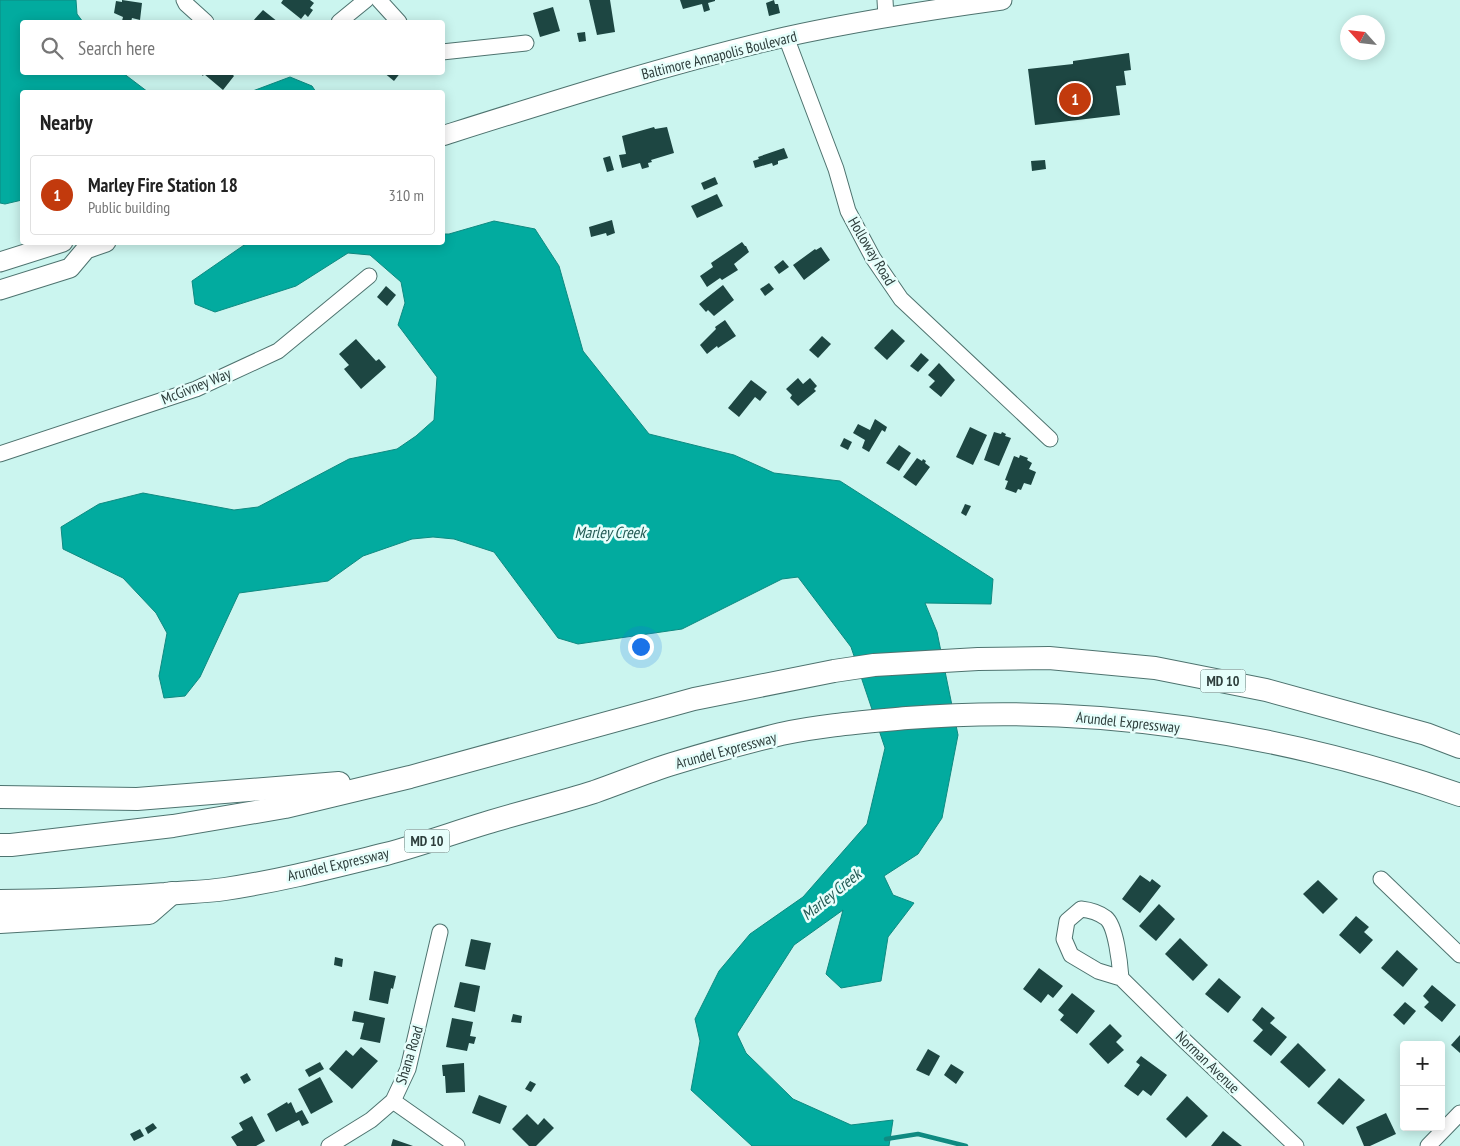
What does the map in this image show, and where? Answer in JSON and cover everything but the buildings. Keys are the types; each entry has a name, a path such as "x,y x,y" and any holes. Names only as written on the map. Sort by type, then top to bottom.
{"highway":[{"name":"MD 10","path":"0,845 182,825 286,807 410,777 694,699 834,670 874,665 978,659 1049,658 1155,668 1266,690 1426,734 1460,747"},
{"name":"Arundel Expressway","path":"0,901 56,901 224,889 389,853 593,792 670,765 782,734 844,725 925,717 1027,714 1145,722 1225,734 1310,751 1361,763 1411,778 1460,796"},
{"path":"0,797 137,799 410,777"},
{"path":"0,922 149,913 172,893"}],"main road":[{"name":"Baltimore Annapolis Boulevard","path":"445,135 673,65 786,37 885,8 1002,0"},
{"path":"0,262 54,245"},
{"path":"73,245 86,249"},
{"path":"0,290 70,268 86,249 97,245"}],"street":[{"path":"184,0 204,20"},
{"path":"341,20 366,0"},
{"path":"379,0 397,20"},
{"name":"Holloway Road","path":"786,37 836,169 848,210 873,258 901,299 1050,439"},
{"path":"445,52 526,43"},
{"name":"McGivney Way","path":"0,454 196,389 278,351 369,276"},
{"path":"1381,879 1460,955"},
{"name":"Norman Avenue","path":"1121,978 1117,946 1108,919 1096,912 1080,908 1067,921 1064,939 1071,955 1098,971 1121,978 1296,1146"},
{"name":"Shana Road","path":"329,1146 370,1120 393,1101 408,1069 440,932"},
{"path":"393,1101 457,1146"},
{"path":"1428,1146 1460,1113"}],"water":[{"path":"0,0 76,0 77,14 82,20 20,20 20,75 126,75 145,90 20,90 20,200 5,204 0,203"},
{"path":"290,77 312,86 315,90 255,90"},
{"name":"Marley Creek","path":"494,221 535,229 559,266 583,351 649,434 734,455 774,473 840,481 993,579 991,604 925,603 937,632 958,735 942,818 918,854 884,876 893,895 914,903 888,937 881,981 841,988 826,974 843,910 794,945 737,1034 746,1053 793,1099 851,1125 893,1120 889,1146 752,1146 691,1090 700,1041 695,1019 719,971 750,934 803,897 867,824 885,748 851,647 798,577 782,579 682,629 578,644 558,638 494,552 454,539 433,537 412,539 363,556 328,581 239,593 200,677 185,696 164,698 159,676 167,633 156,613 123,578 63,549 61,527 99,504 143,493 234,510 258,507 349,459 397,449 416,436 434,420 437,377 398,325 405,303 401,282 370,255 348,253 296,286 215,312 195,304 192,281 244,245 445,245 445,234"}],"waterway":[{"name":"Marley Creek","path":"886,1139 918,1134 966,1146"}],"place":[{"name":"Marley Fire Station 18","path":"1075,99"}]}
